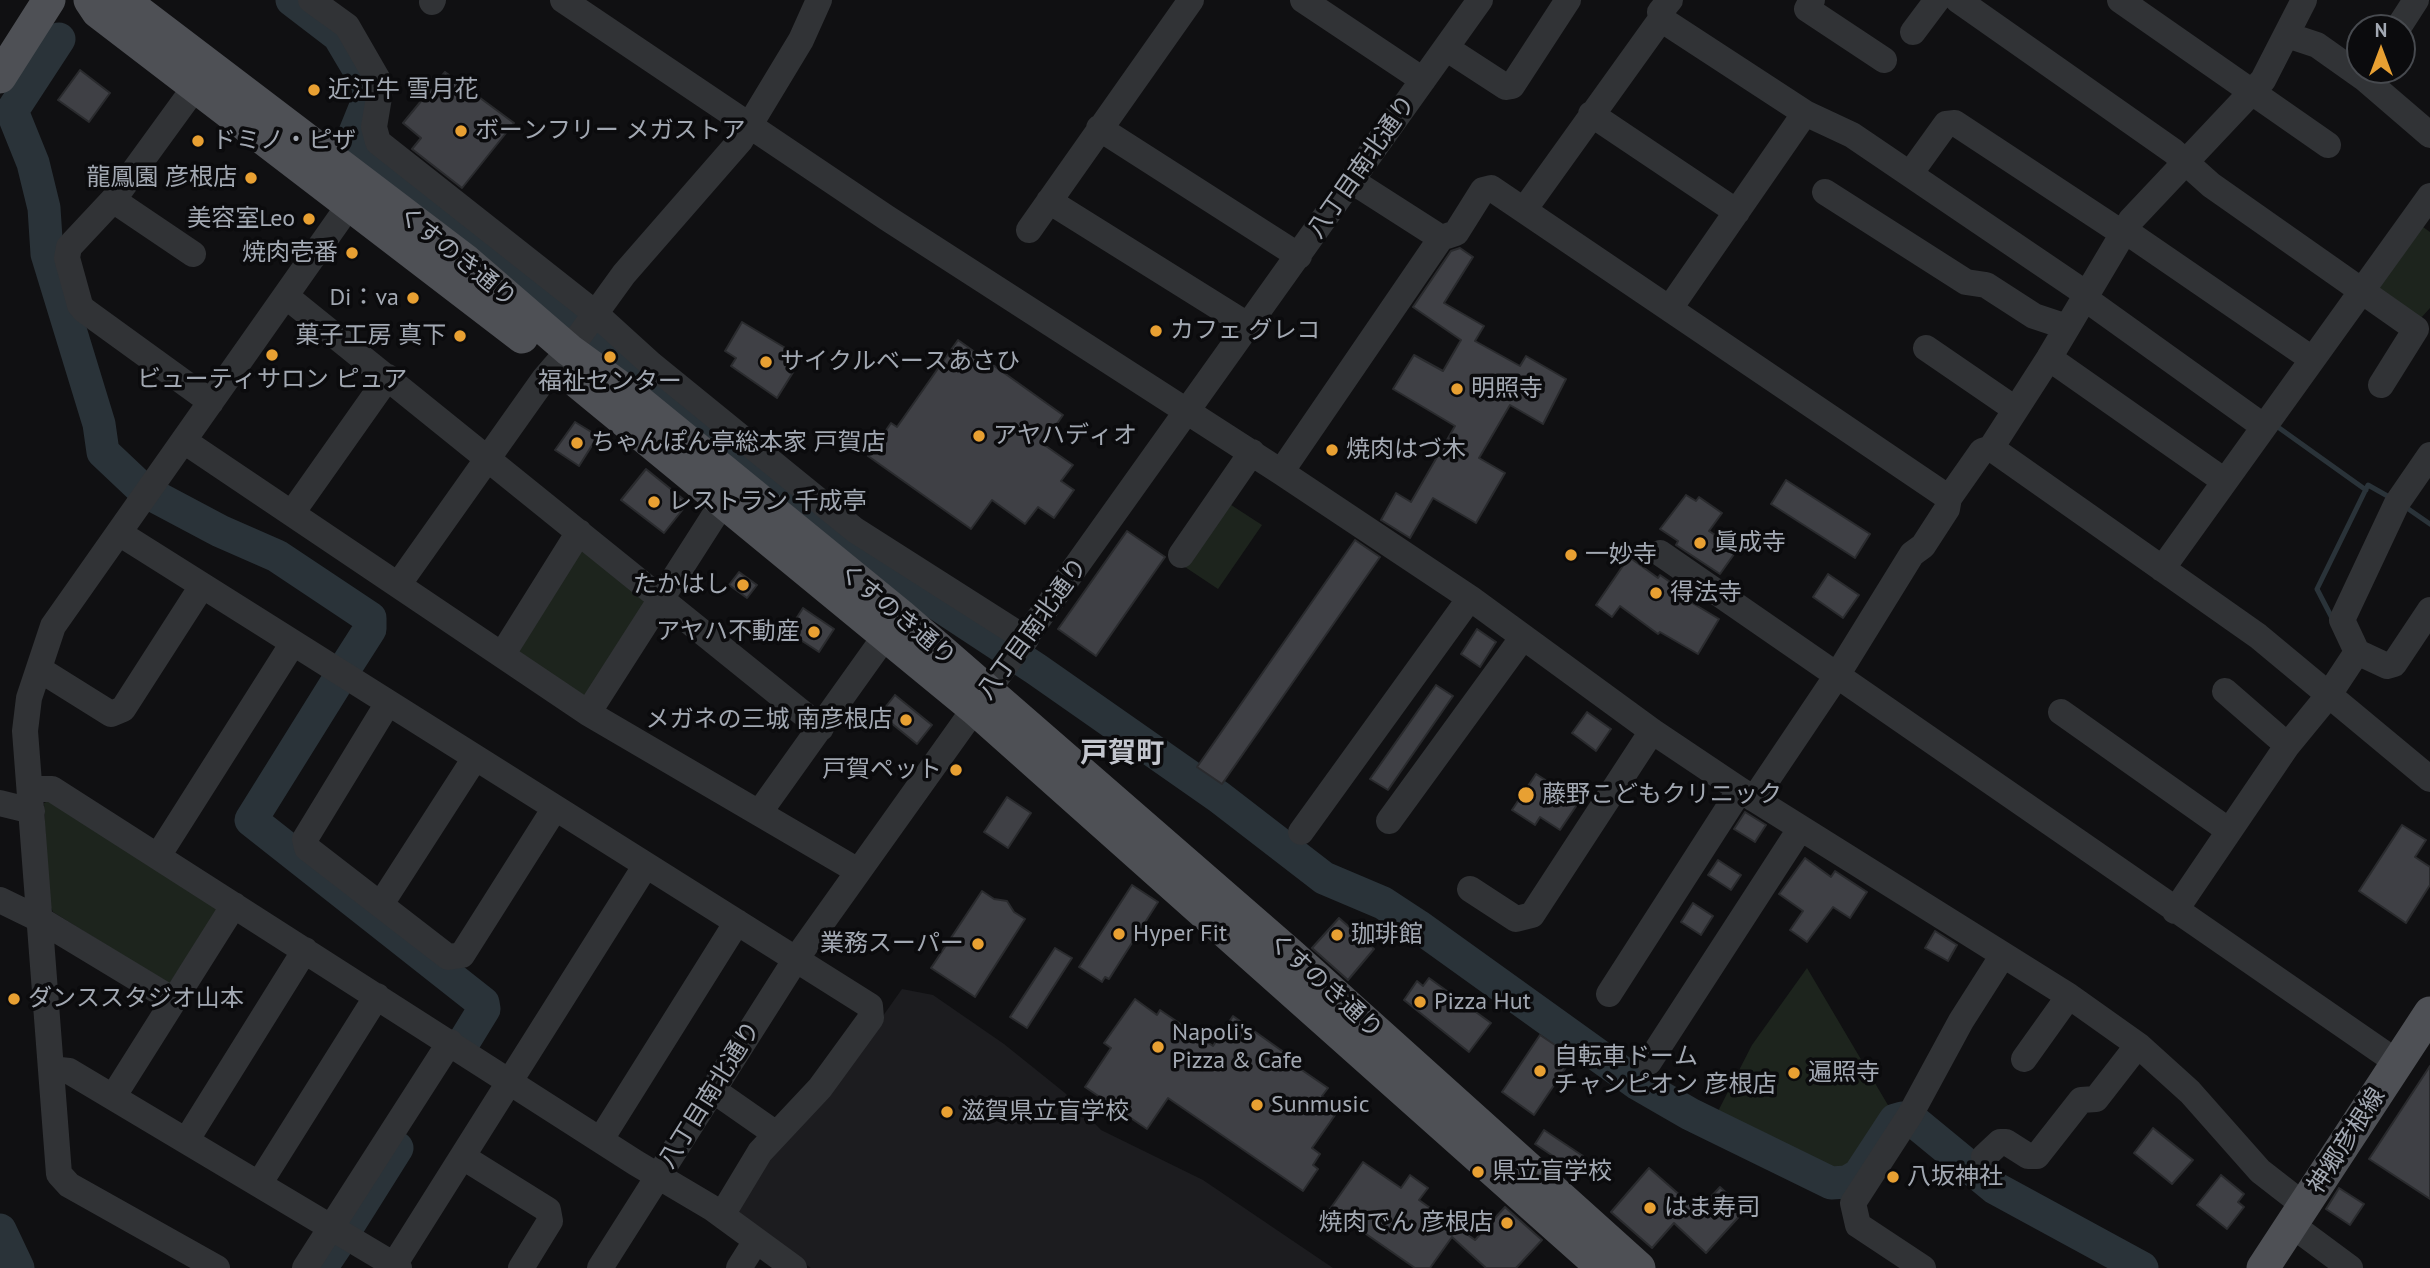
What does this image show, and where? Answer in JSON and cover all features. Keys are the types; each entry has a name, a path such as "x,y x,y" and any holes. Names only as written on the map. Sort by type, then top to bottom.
{"main road":[{"path":"0,77 49,0"},
{"name":"くすのき通り","path":"90,0 98,12 203,76 360,195 466,261 578,337 627,392 729,493 1301,964 1639,1268"},
{"name":"くすのき通り","path":"122,0 203,76"},
{"name":"くすのき通り","path":"981,700 1603,1268"},
{"name":"神郷彦根線","path":"2263,1268 2430,1013"}],"street":[{"path":"311,0 347,26 381,85 374,127 378,143 578,337 651,364 855,530 1019,649"},
{"path":"564,0 750,126 1190,411 1470,598 1652,731 1747,794 2069,996 2138,1045 2190,1092 2298,1216 2350,1268"},
{"path":"398,585 487,457 624,274 750,126 801,40 819,0"},
{"path":"1029,230 1191,0"},
{"path":"1303,0 1423,80"},
{"path":"1446,48 1506,87 1512,86 1568,0"},
{"path":"1913,32 1937,0"},
{"path":"1958,0 2185,161 2211,185 2416,329 2381,386"},
{"path":"2120,0 2328,145"},
{"path":"1609,994 1747,794 1836,677 1912,554 1923,546 1947,509 1949,498 1982,451 1991,448 2049,358 2123,231 2185,161 2253,93 2263,80 2304,0"},
{"name":"八丁目南北通り","path":"600,1268 796,960 1190,411 1446,48 1471,3"},
{"path":"1804,3 1884,60"},
{"path":"1524,210 1665,9 1805,113 1852,135 1910,174 2084,295 2263,426"},
{"path":"2287,35 2317,44 2346,61"},
{"path":"203,76 113,200 69,247 67,258 80,305 211,402"},
{"path":"2378,84 2430,135"},
{"path":"1670,308 1805,113"},
{"path":"1591,114 1737,212"},
{"path":"1910,174 1946,124 1955,123 2123,231 2312,359"},
{"path":"1099,128 1299,256"},
{"path":"1352,181 1441,238"},
{"path":"1281,472 1441,238 1456,233 1483,190 1491,188 1949,498"},
{"path":"1825,192 1966,282 1986,285 2034,316 2067,327"},
{"path":"217,1268 69,1185 60,1174 26,731 29,698 53,626 360,195"},
{"path":"2162,569 2223,480 2362,293 2430,196"},
{"path":"113,200 193,254"},
{"path":"1049,201 1249,326"},
{"path":"287,297 821,728"},
{"path":"1926,348 2015,409"},
{"path":"2049,358 2223,480"},
{"path":"292,513 388,377"},
{"path":"184,441 588,713 858,871"},
{"path":"1991,448 2258,636 2430,779"},
{"path":"1181,555 1252,452"},
{"path":"2430,455 2397,503 2342,620 2357,652 2387,666 2394,664 2430,610"},
{"path":"588,713 729,493"},
{"path":"502,655 579,532"},
{"path":"118,533 870,1006 871,1018 820,1088 750,1165 722,1215"},
{"path":"1660,553 2398,1063"},
{"path":"39,669 111,714 123,709 202,586"},
{"path":"1301,832 1470,598"},
{"path":"759,813 892,626"},
{"path":"1389,821 1523,637"},
{"path":"158,856 293,643"},
{"path":"2175,911 2287,745 2328,696 2357,652"},
{"path":"2225,691 2287,745"},
{"path":"388,703 305,839 307,848 448,957 462,955 555,808"},
{"path":"2062,712 2228,830"},
{"path":"1470,889 1516,919 1532,915 1652,731"},
{"path":"380,904 475,758"},
{"path":"0,803 31,800 52,789 722,1215 794,1268"},
{"path":"1649,1062 1801,829"},
{"path":"51,1069 69,1071 397,1267 646,865"},
{"path":"0,900 39,919 173,1000"},
{"path":"113,1097 234,905"},
{"path":"601,1139 737,922"},
{"path":"186,1140 305,950"},
{"path":"1923,1268 1858,1225 1853,1203 1906,1121 1961,1021 2003,955"},
{"path":"259,1184 377,996"},
{"path":"2024,1059 2069,996"},
{"path":"305,1268 450,1042"},
{"path":"1984,1157 2000,1142 2006,1142 2028,1156 2037,1156 2081,1100 2096,1099 2138,1045"},
{"path":"713,1090 776,1134"},
{"path":"463,1157 548,1210 550,1221 521,1268"},
{"path":"738,1268 756,1241"}],"shaded area":[{"path":"2416,222 2430,232 2430,308 2421,318 2371,291"},
{"path":"1225,501 1262,525 1218,589 1182,565"},
{"path":"587,549 643,595 645,610 591,695 580,696 518,656 517,643 575,550"},
{"path":"51,800 214,902 217,911 169,984 53,912 48,901 44,803"},
{"path":"1807,968 1895,1117 1884,1119 1854,1174 1845,1177 1836,1178 1714,1119 1752,1045"},
{"name":"滋賀県立盲学校","path":"902,989 933,995 1004,1044 1065,1093 1101,1130 1203,1180 1333,1268 811,1268 733,1214 764,1157 827,1095"}],"building":[{"path":"80,70 110,93 89,122 58,100"},
{"name":"ボーンフリー メガストア","path":"445,72 514,123 462,188 412,149 421,138 403,123"},
{"path":"1460,248 1473,257 1444,303 1484,326 1475,341 1520,366 1526,356 1566,379 1543,424 1510,405 1479,458 1505,473 1476,523 1433,498 1410,538 1381,520 1396,493 1411,502 1455,426 1393,389 1414,355 1443,371 1461,340 1413,307 1451,251"},
{"name":"サイクルベースあさひ","path":"742,322 802,358 777,398 731,366 736,358 725,351"},
{"name":"アヤハディオ","path":"958,340 1063,415 1043,444 1073,465 1061,481 1074,490 1054,518 1038,507 1025,524 992,500 971,529 868,456 891,423 897,427"},
{"name":"ちゃんぽん亭総本家 戸賀店","path":"575,422 598,436 579,466 555,450"},
{"name":"レストラン 千成亭","path":"646,469 688,503 664,533 621,500"},
{"path":"1786,480 1870,534 1855,558 1771,504"},
{"path":"1686,495 1696,501 1699,497 1722,513 1709,531 1737,550 1720,574 1676,545 1678,541 1660,529"},
{"path":"1127,531 1165,557 1096,656 1058,629"},
{"path":"1355,540 1380,557 1222,784 1197,767"},
{"path":"1629,557 1658,578 1660,575 1686,593 1684,598 1719,619 1698,654 1660,632 1658,634 1620,606 1612,617 1596,605"},
{"name":"たかはし","path":"739,572 757,585 747,598 729,585"},
{"path":"1828,574 1859,595 1843,618 1813,597"},
{"name":"アヤハ不動産","path":"803,608 834,629 819,652 793,635 799,625 794,622"},
{"path":"1477,629 1496,642 1480,667 1461,654"},
{"path":"1436,685 1453,696 1388,790 1370,779"},
{"name":"メガネの三城 南彦根店","path":"895,695 932,725 917,744 880,714"},
{"path":"1587,712 1611,729 1596,751 1572,733"},
{"path":"1536,774 1558,788 1562,783 1583,796 1560,830 1540,817 1535,825 1512,810"},
{"path":"1007,797 1031,813 1008,848 984,832"},
{"path":"1745,812 1766,825 1755,842 1734,829"},
{"path":"2402,825 2426,840 2415,857 2430,867 2430,885 2406,923 2359,891"},
{"path":"1805,858 1831,877 1835,871 1867,892 1850,918 1833,907 1807,942 1790,930 1803,911 1779,894"},
{"path":"1718,860 1741,875 1731,890 1708,875"},
{"name":"Hyper Fit","path":"1132,885 1158,902 1109,979 1105,977 1102,982 1079,967"},
{"name":"業務スーパー","path":"982,891 994,899 1007,901 1014,912 1025,919 975,997 931,968"},
{"path":"1693,903 1713,916 1701,935 1681,922"},
{"path":"1339,918 1374,949 1348,980 1312,948"},
{"path":"1935,931 1957,945 1948,961 1925,948"},
{"path":"1055,948 1072,958 1027,1028 1010,1017"},
{"path":"1429,978 1491,1023 1469,1052 1404,1000 1417,981 1423,986"},
{"name":"Sunmusic","path":"1135,999 1157,1015 1160,1010 1213,1046 1233,1016 1285,1053 1283,1057 1328,1088 1322,1096 1340,1108 1312,1148 1320,1154 1313,1165 1318,1169 1303,1191 1168,1098 1147,1129 1085,1087 1111,1048 1104,1043"},
{"name":"自転車ドーム チャンピオン 彦根店","path":"1540,1035 1573,1057 1534,1115 1502,1092"},
{"path":"2430,1066 2430,1199 2369,1159"},
{"path":"2153,1128 2193,1160 2172,1184 2134,1153"},
{"path":"1544,1130 1583,1156 1574,1170 1535,1144"},
{"path":"1363,1162 1401,1188 1410,1175 1428,1188 1419,1200 1475,1240 1505,1207 1542,1240 1516,1268 1486,1268 1452,1237 1430,1268 1415,1268 1330,1209"},
{"path":"1649,1168 1698,1211 1720,1187 1745,1210 1706,1253 1674,1223 1652,1248 1611,1212"},
{"path":"2221,1175 2244,1194 2238,1202 2244,1207 2227,1229 2197,1205"},
{"path":"2339,1188 2364,1204 2350,1225 2326,1209"}],"waterway":[{"path":"292,0 339,36 368,85 369,98 354,135 357,141 872,561 1036,669 1219,797 1324,878 1383,903 1638,1084 1690,1114 1831,1183 1847,1182 1859,1175 1895,1120 1902,1118 1916,1123 1995,1188 2142,1268"},
{"path":"59,39 12,111 33,163 44,208 47,254 99,424 103,452 139,486"},
{"path":"2275,425 2366,490"},
{"path":"2332,618 2317,589 2368,485 2391,498"},
{"path":"156,497 220,531 277,556 370,618 370,629 347,665"},
{"path":"2404,506 2430,524"},
{"path":"337,682 251,820 483,1003 484,1009 465,1040"},
{"path":"348,1226 397,1148"},
{"path":"0,1230 18,1268"},
{"path":"321,1268 337,1244"}],"place":[{"name":"近江牛 雪月花","path":"314,90"},
{"name":"ボーンフリー メガストア","path":"461,131"},
{"name":"ドミノ・ピザ","path":"198,141"},
{"name":"龍鳳園 彦根店","path":"251,178"},
{"name":"美容室Leo","path":"309,219"},
{"name":"焼肉壱番","path":"352,253"},
{"name":"Di：va","path":"413,298"},
{"name":"カフェ グレコ","path":"1156,331"},
{"name":"菓子工房 真下","path":"460,336"},
{"name":"ビューティサロン ピュア","path":"272,355"},
{"name":"福祉センター","path":"610,357"},
{"name":"サイクルベースあさひ","path":"766,362"},
{"name":"明照寺","path":"1457,389"},
{"name":"アヤハディオ","path":"979,436"},
{"name":"ちゃんぽん亭総本家 戸賀店","path":"577,443"},
{"name":"焼肉はづ木","path":"1332,450"},
{"name":"レストラン 千成亭","path":"654,502"},
{"name":"眞成寺","path":"1700,543"},
{"name":"一妙寺","path":"1571,555"},
{"name":"たかはし","path":"743,585"},
{"name":"得法寺","path":"1656,593"},
{"name":"アヤハ不動産","path":"814,632"},
{"name":"メガネの三城 南彦根店","path":"906,720"},
{"name":"戸賀ペット","path":"956,770"},
{"name":"藤野こどもクリニック","path":"1526,795"},
{"name":"Hyper Fit","path":"1119,934"},
{"name":"珈琲館","path":"1337,935"},
{"name":"業務スーパー","path":"978,944"},
{"name":"ダンススタジオ山本","path":"14,999"},
{"name":"Pizza Hut","path":"1420,1002"},
{"name":"Napoli's Pizza & Cafe","path":"1158,1047"},
{"name":"自転車ドーム チャンピオン 彦根店","path":"1540,1071"},
{"name":"遍照寺","path":"1794,1073"},
{"name":"Sunmusic","path":"1257,1105"},
{"name":"滋賀県立盲学校","path":"947,1112"},
{"name":"県立盲学校","path":"1478,1172"},
{"name":"八坂神社","path":"1893,1177"},
{"name":"はま寿司","path":"1650,1208"},
{"name":"焼肉でん 彦根店","path":"1507,1223"}],"district":[{"name":"戸賀町","path":"1122,754"}]}
